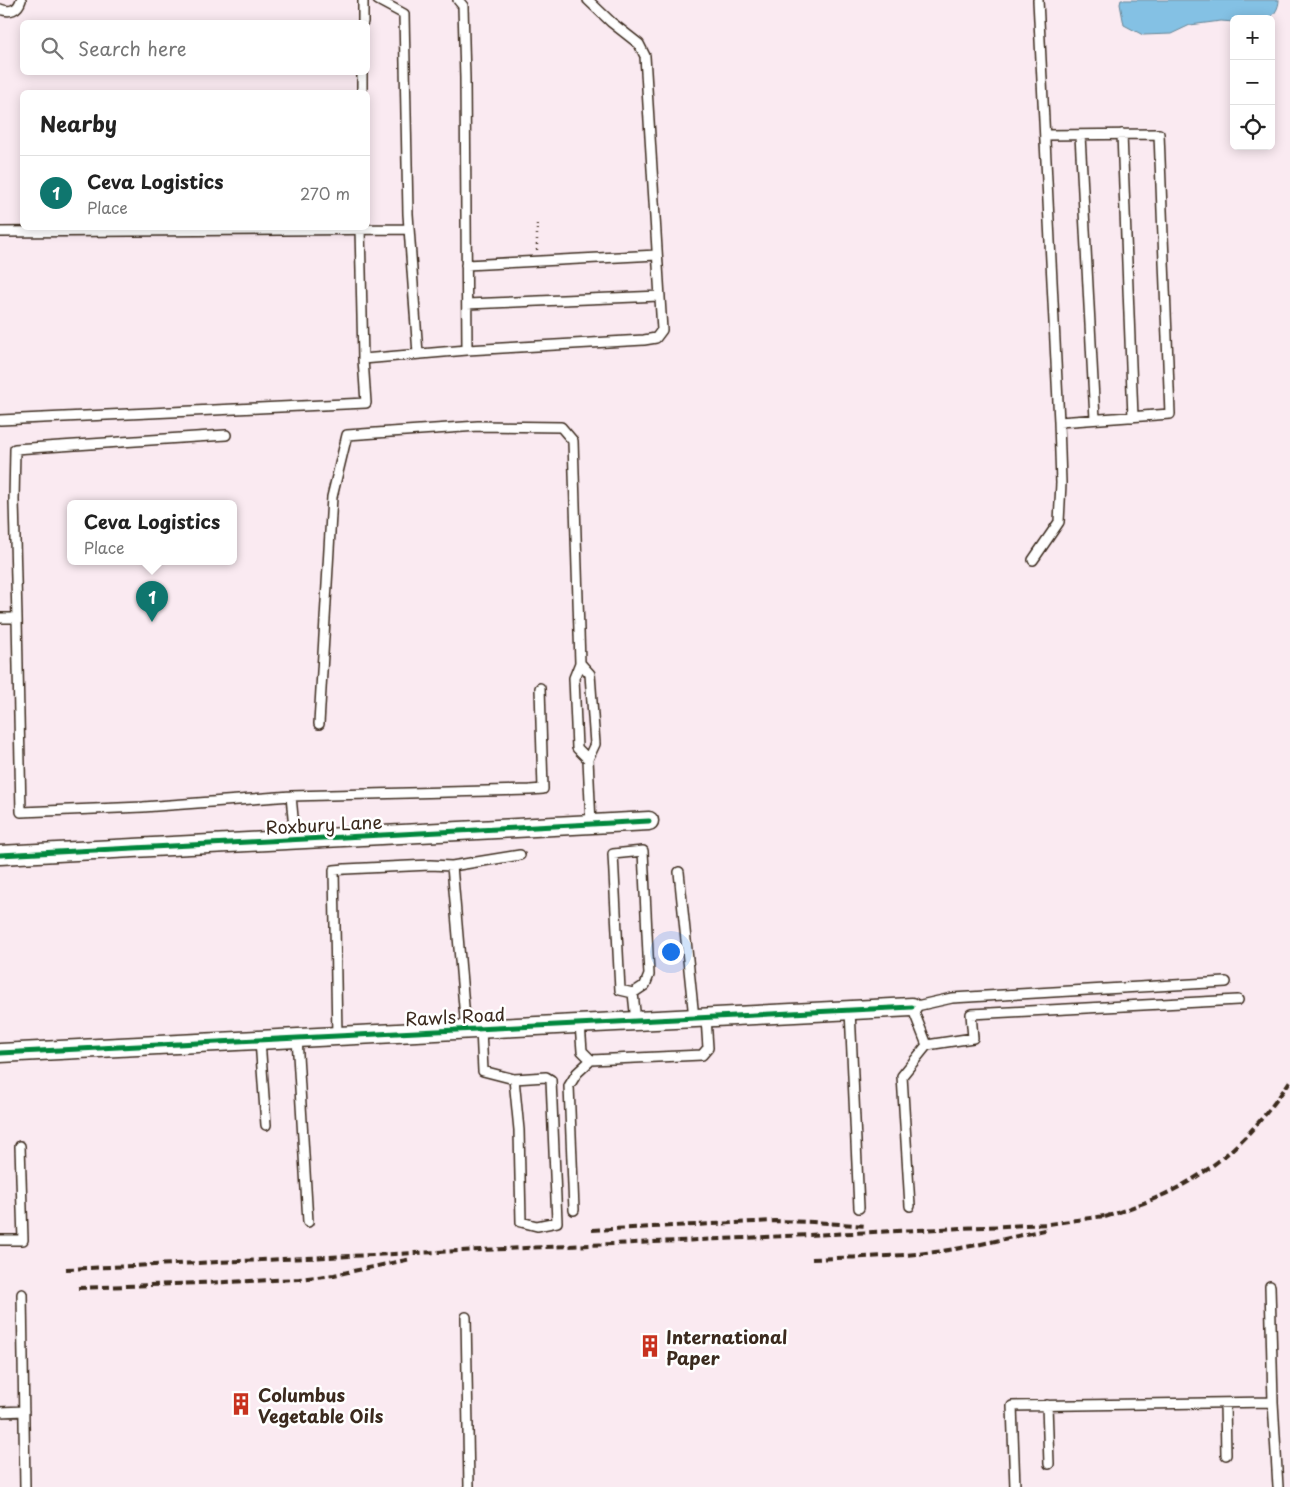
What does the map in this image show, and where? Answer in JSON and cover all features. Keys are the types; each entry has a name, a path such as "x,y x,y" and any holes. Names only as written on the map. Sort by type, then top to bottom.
{"street":[{"name":"Roxbury Lane","path":"0,855 650,821"},
{"name":"Rawls Road","path":"0,1053 912,1007"}],"lane":[{"path":"0,9 14,10 21,0"},
{"path":"363,0 363,20"},
{"path":"378,0 404,14 409,228 418,354"},
{"path":"458,0 463,6 467,350"},
{"path":"363,359 467,350 656,338 662,330 645,56 639,44 610,22 588,0"},
{"path":"1033,560 1059,522 1061,484 1038,0"},
{"path":"362,75 362,90"},
{"path":"1122,134 1133,417"},
{"path":"1045,135 1158,134 1170,414 1059,422"},
{"path":"1080,135 1095,420"},
{"path":"370,229 409,228"},
{"path":"0,232 240,230"},
{"path":"0,420 366,403 360,230"},
{"path":"466,265 657,255"},
{"path":"467,304 660,296"},
{"path":"319,724 332,497 347,435 478,426 561,427 572,441 580,663 574,678 577,748 588,759"},
{"path":"226,435 15,449 14,500 21,812 143,807 292,796 530,790 543,788 540,688"},
{"path":"0,618 17,618"},
{"path":"580,663 590,674 595,744 588,759 591,824"},
{"path":"292,796 295,839"},
{"path":"643,852 649,974 645,985 633,993 620,990 613,854 643,852"},
{"path":"338,1036 334,870 430,865 452,866 520,855"},
{"path":"452,866 474,1029 483,1071 514,1079 546,1077 551,1080 556,1222 537,1226 521,1222 519,1130 514,1079"},
{"path":"574,1210 569,1086 577,1073 591,1060 702,1055 708,1048 700,1018 679,872"},
{"path":"927,1046 912,1007 952,998 1226,982"},
{"path":"633,993 636,1021"},
{"path":"910,1206 902,1076 927,1046 973,1038 971,1014 1238,1000"},
{"path":"850,1010 859,1208"},
{"path":"580,1024 582,1051 591,1060"},
{"path":"297,1038 308,1222"},
{"path":"260,1040 266,1125"},
{"path":"0,1240 23,1240 20,1146"},
{"path":"1270,1286 1273,1402 1278,1487"},
{"path":"22,1294 25,1487"},
{"path":"466,1317 470,1487"},
{"path":"1015,1487 1012,1406 1273,1402"},
{"path":"1224,1403 1226,1455"},
{"path":"1048,1405 1049,1464"},
{"path":"0,1412 24,1411"}],"path":[{"path":"536,254 537,219"}],"water":[{"path":"1121,0 1279,0 1273,15 1230,15 1230,22 1190,25 1171,34 1143,35 1124,25"}],"railway":[{"path":"1105,1217 1162,1195 1185,1184 1205,1171 1242,1140 1259,1122 1290,1081"},
{"path":"66,1269 1049,1224 1111,1215"},
{"path":"592,1230 775,1221 867,1226"},
{"path":"812,1259 935,1252 978,1245 1049,1229"},
{"path":"78,1288 299,1279 334,1275 411,1259"}],"cycle path":[{"path":"0,855 649,821"},
{"path":"0,1053 912,1007"}],"place":[{"name":"Ceva Logistics","path":"152,622"},
{"name":"International Paper","path":"650,1346"},
{"name":"Columbus Vegetable Oils","path":"241,1404"}]}
